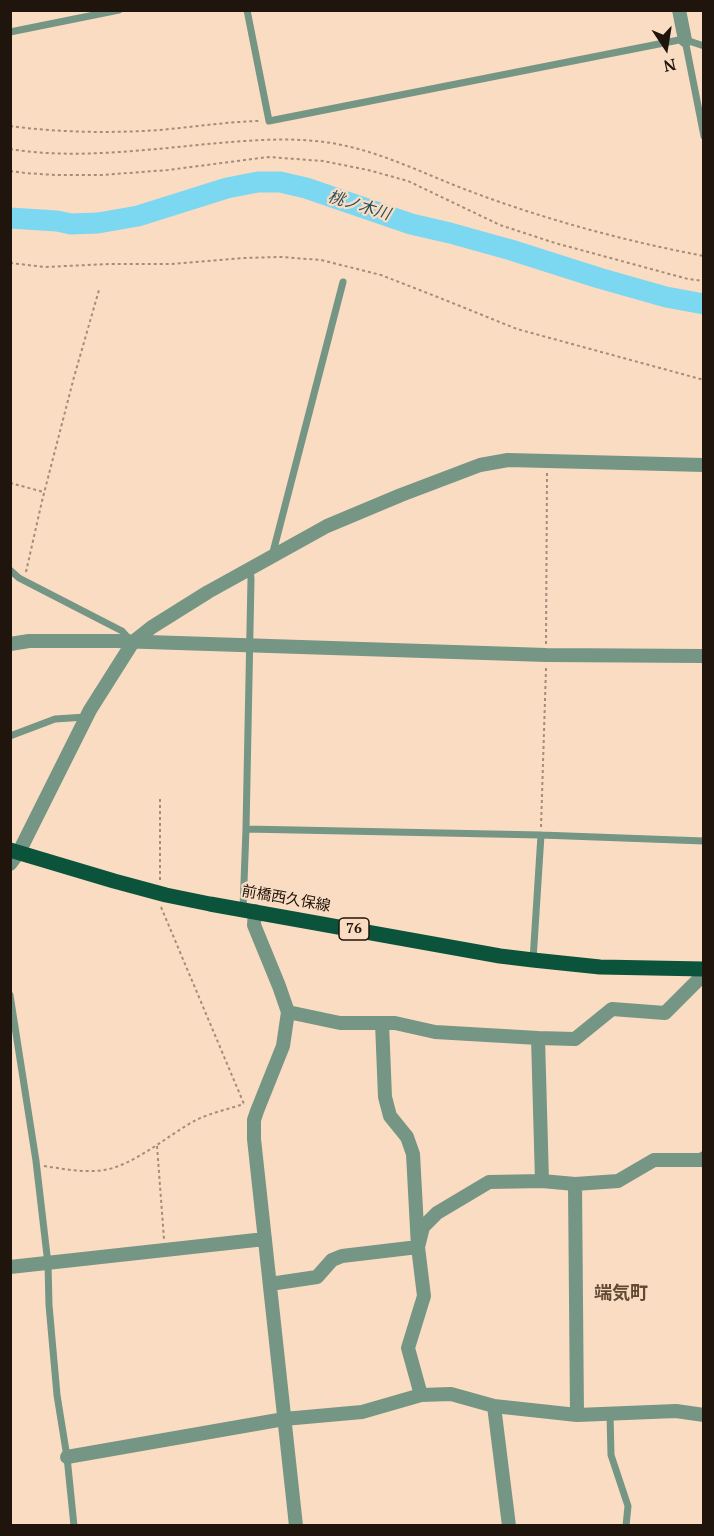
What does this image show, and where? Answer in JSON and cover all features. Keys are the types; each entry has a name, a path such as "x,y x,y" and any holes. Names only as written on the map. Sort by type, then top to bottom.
{"main road":[{"name":"前橋西久保線","path":"13,855 210,904 500,956 600,967 704,969"}],"street":[{"path":"679,10 685,40"},
{"path":"13,855 87,717 133,642 152,627 208,592 327,526 480,465 508,460 704,465"},
{"path":"10,644 28,641 133,642 546,655 704,656"},
{"path":"249,910 288,1011 283,1046 254,1120 254,1139 296,1526"},
{"path":"288,1011 340,1023 395,1023 435,1032 575,1040 612,1009 665,1013 704,974"},
{"path":"382,1023 385,1097 390,1116 408,1137 413,1154 418,1247 424,1296 408,1347 421,1395"},
{"path":"538,1038 542,1181"},
{"path":"418,1247 423,1227 437,1213 489,1182 542,1181 575,1184 618,1181 654,1160 701,1160 704,1158"},
{"path":"575,1184 577,1415"},
{"path":"10,1267 265,1239"},
{"path":"270,1284 317,1278 332,1260 342,1256 418,1247"},
{"path":"67,1456 284,1419 362,1412 421,1395 451,1394 494,1406 577,1415 676,1411 704,1415"},
{"path":"494,1406 509,1526"}],"lane":[{"path":"10,32 119,10"},
{"path":"247,10 269,121 685,40 704,46"},
{"path":"685,40 704,136"},
{"path":"271,558 343,282"},
{"path":"10,570 19,578 122,631 133,642"},
{"path":"249,570 251,579 246,829 249,910"},
{"path":"10,736 55,719 87,717"},
{"path":"246,829 704,841"},
{"path":"533,960 541,835"},
{"path":"10,995 37,1165 48,1264 49,1305 57,1395 67,1456 74,1526"},
{"path":"610,1413 611,1455 628,1506 626,1526"}],"path":[{"path":"10,126 107,132 269,121"},
{"path":"10,148 48,153 84,153 258,140 307,140 333,143 392,159 473,193 558,221 704,256"},
{"path":"10,171 55,175 135,174 268,157 323,161 408,181 500,225 555,243 677,276 704,281"},
{"path":"10,263 45,267 171,264 272,257 321,260 381,275 518,329 704,380"},
{"path":"25,580 44,492 99,290"},
{"path":"541,835 548,461"},
{"path":"10,483 44,492"},
{"path":"37,1165 78,1171 117,1167 199,1119 244,1104 161,906 160,797"},
{"path":"157,1144 165,1250"}],"waterway":[{"name":"桃ノ木川","path":"10,218 71,224 98,223 138,216 227,188 258,182 280,182 306,188 411,224 511,250 666,297 704,304"}],"district":[{"name":"端気町","path":"621,1294"}]}
